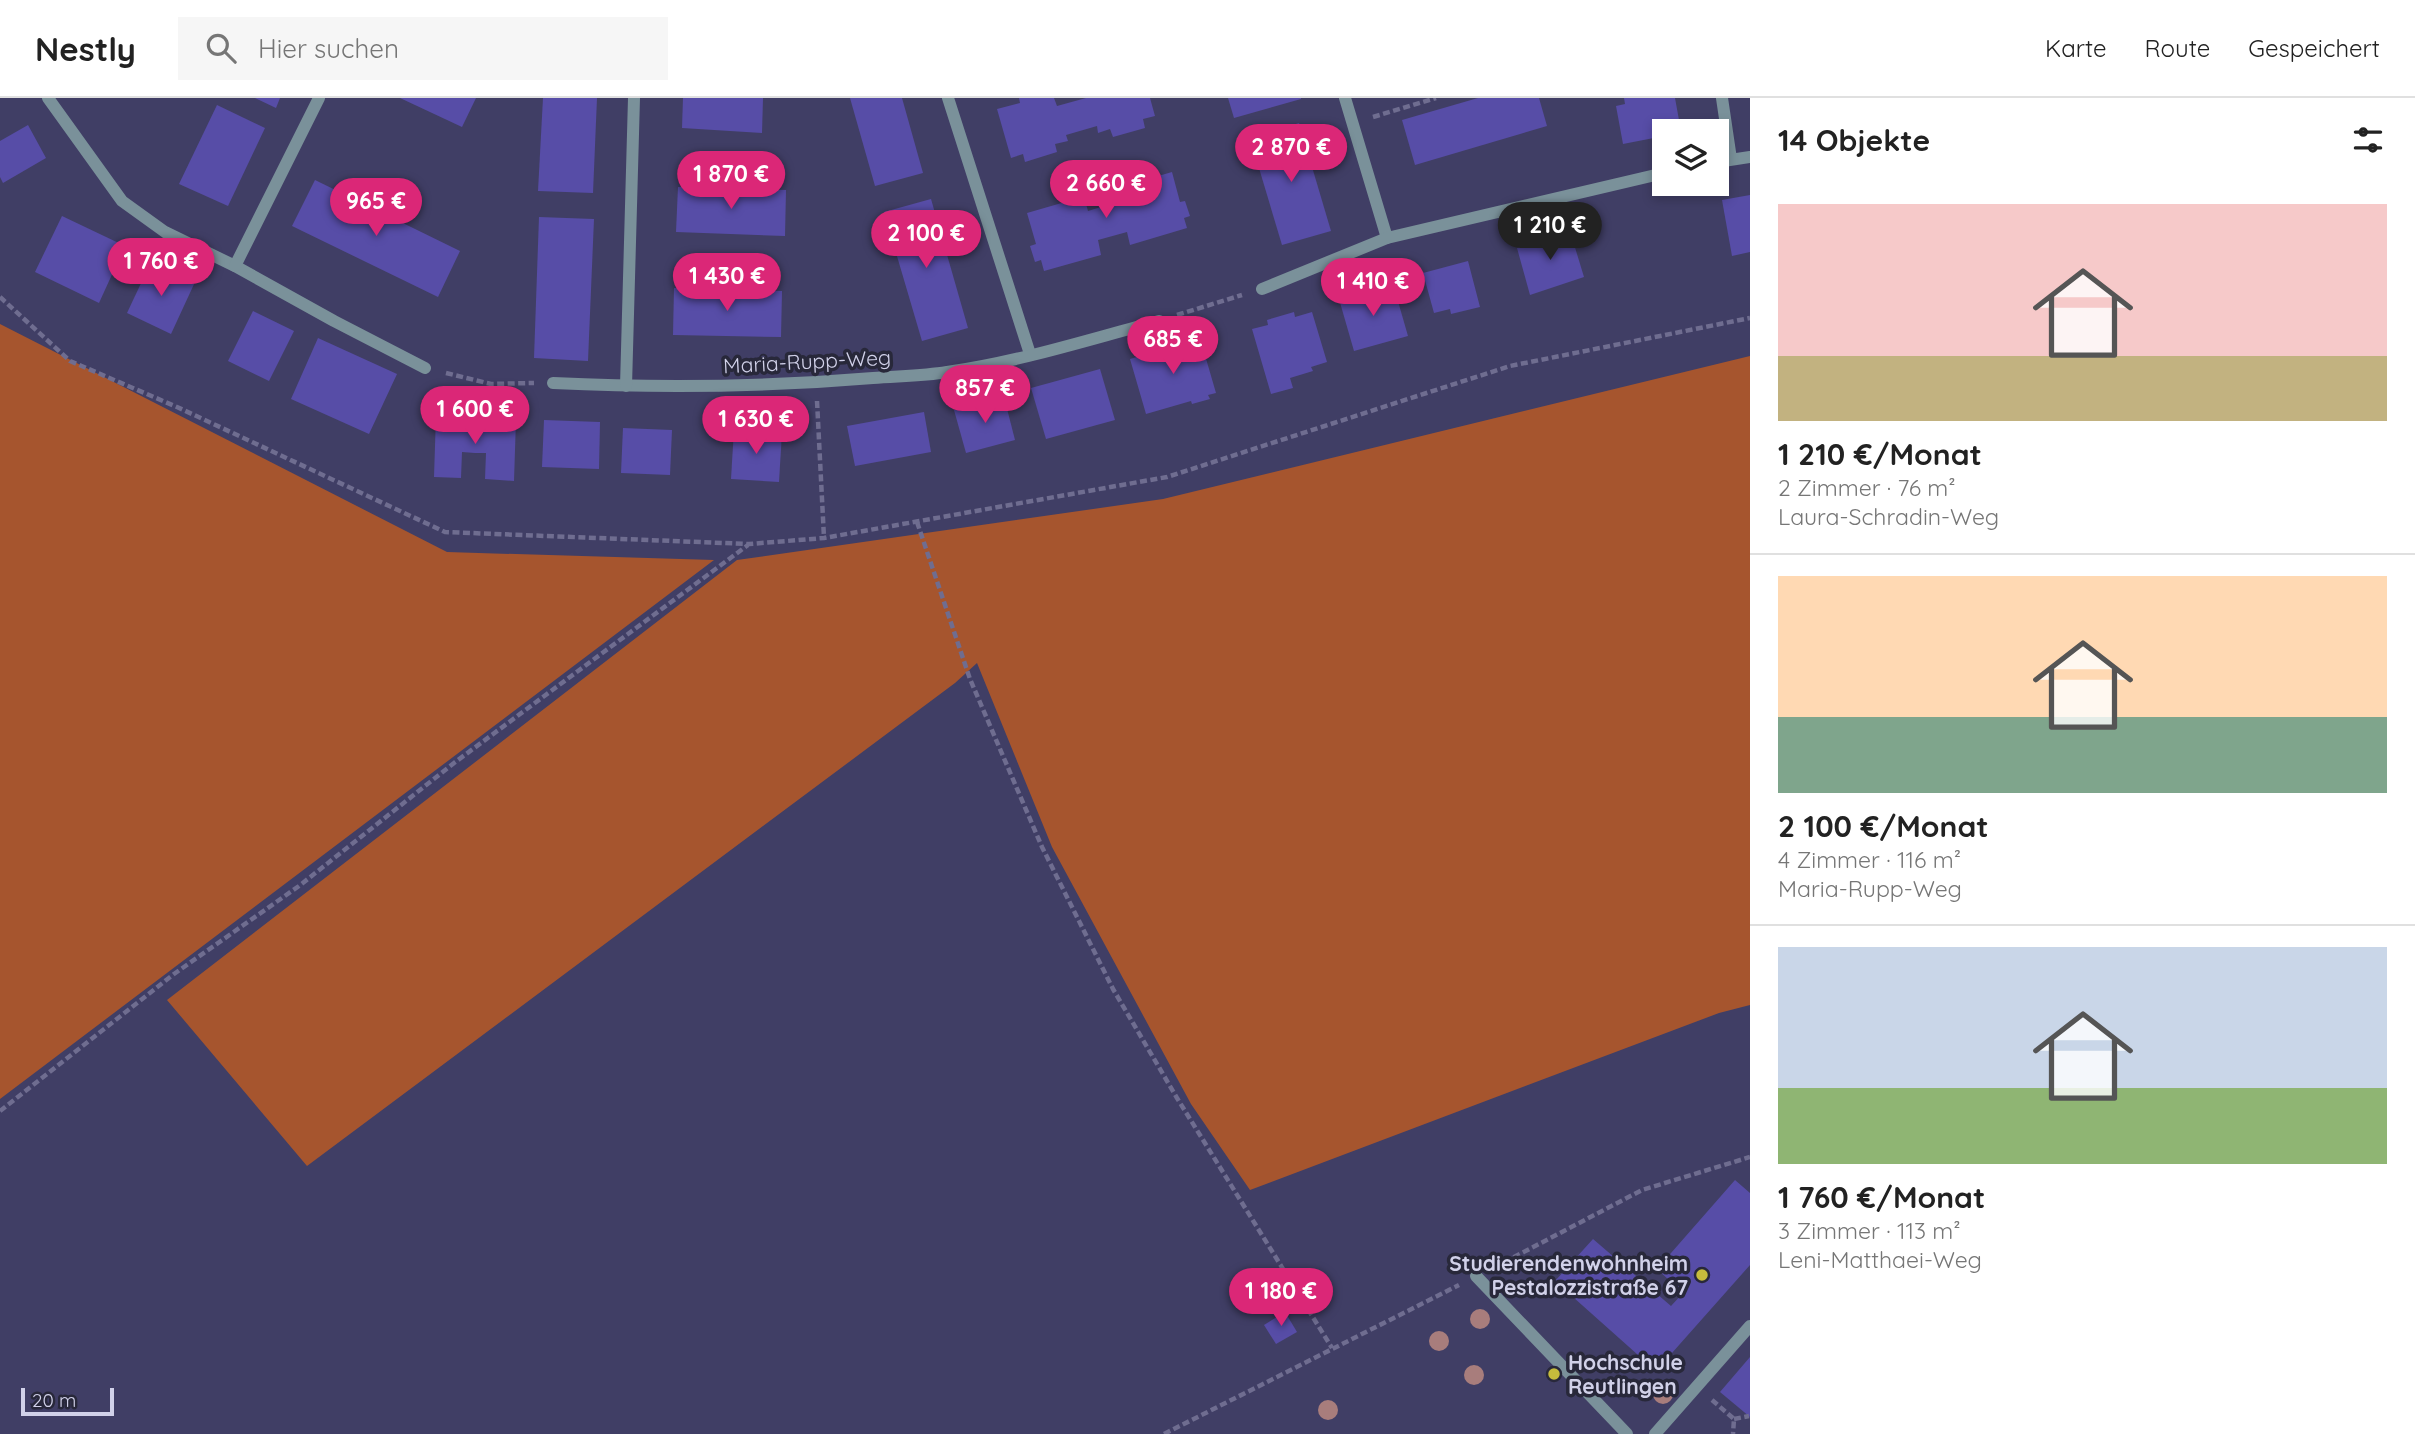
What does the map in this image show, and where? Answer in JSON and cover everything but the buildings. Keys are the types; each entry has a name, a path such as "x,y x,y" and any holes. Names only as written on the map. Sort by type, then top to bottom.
{"street":[{"path":"48,98 122,201 165,232 235,266 425,368"},
{"path":"235,266 319,98"},
{"path":"626,386 634,98"},
{"path":"948,98 1030,354"},
{"path":"1345,98 1387,238"},
{"path":"1722,98 1731,159 1750,157"},
{"path":"1262,289 1387,238 1652,176"},
{"name":"Maria-Rupp-Weg","path":"553,383 626,386 817,383 947,372 1160,321"},
{"path":"1476,1276 1627,1434"},
{"path":"1655,1434 1750,1326"}],"path":[{"path":"1352,123 1436,98"},
{"path":"1160,321 1262,289"},
{"path":"0,298 70,361 177,407 445,532 749,544 824,538 1167,477 1510,366 1750,318"},
{"path":"425,368 491,384 553,383"},
{"path":"817,383 824,538"},
{"path":"917,522 970,680 1041,846 1089,942 1113,989 1177,1098 1332,1348"},
{"path":"0,1111 174,974 299,886 454,763 749,544"},
{"path":"1164,1434 1642,1190 1750,1157"},
{"path":"1696,1388 1734,1419"},
{"path":"1734,1419 1749,1416"},
{"path":"1733,1434 1734,1419"}],"shaded area":[{"path":"0,324 447,552 714,560 0,1099"},
{"path":"1750,356 1750,1005 1719,1013 1250,1190 1191,1104 1052,847 977,663 955,683 307,1166 167,1000 737,560 1163,499"}],"place":[{"name":"Studierendenwohnheim Pestalozzistraße 67","path":"1702,1275"},
{"name":"Hochschule Reutlingen","path":"1554,1374"}]}
